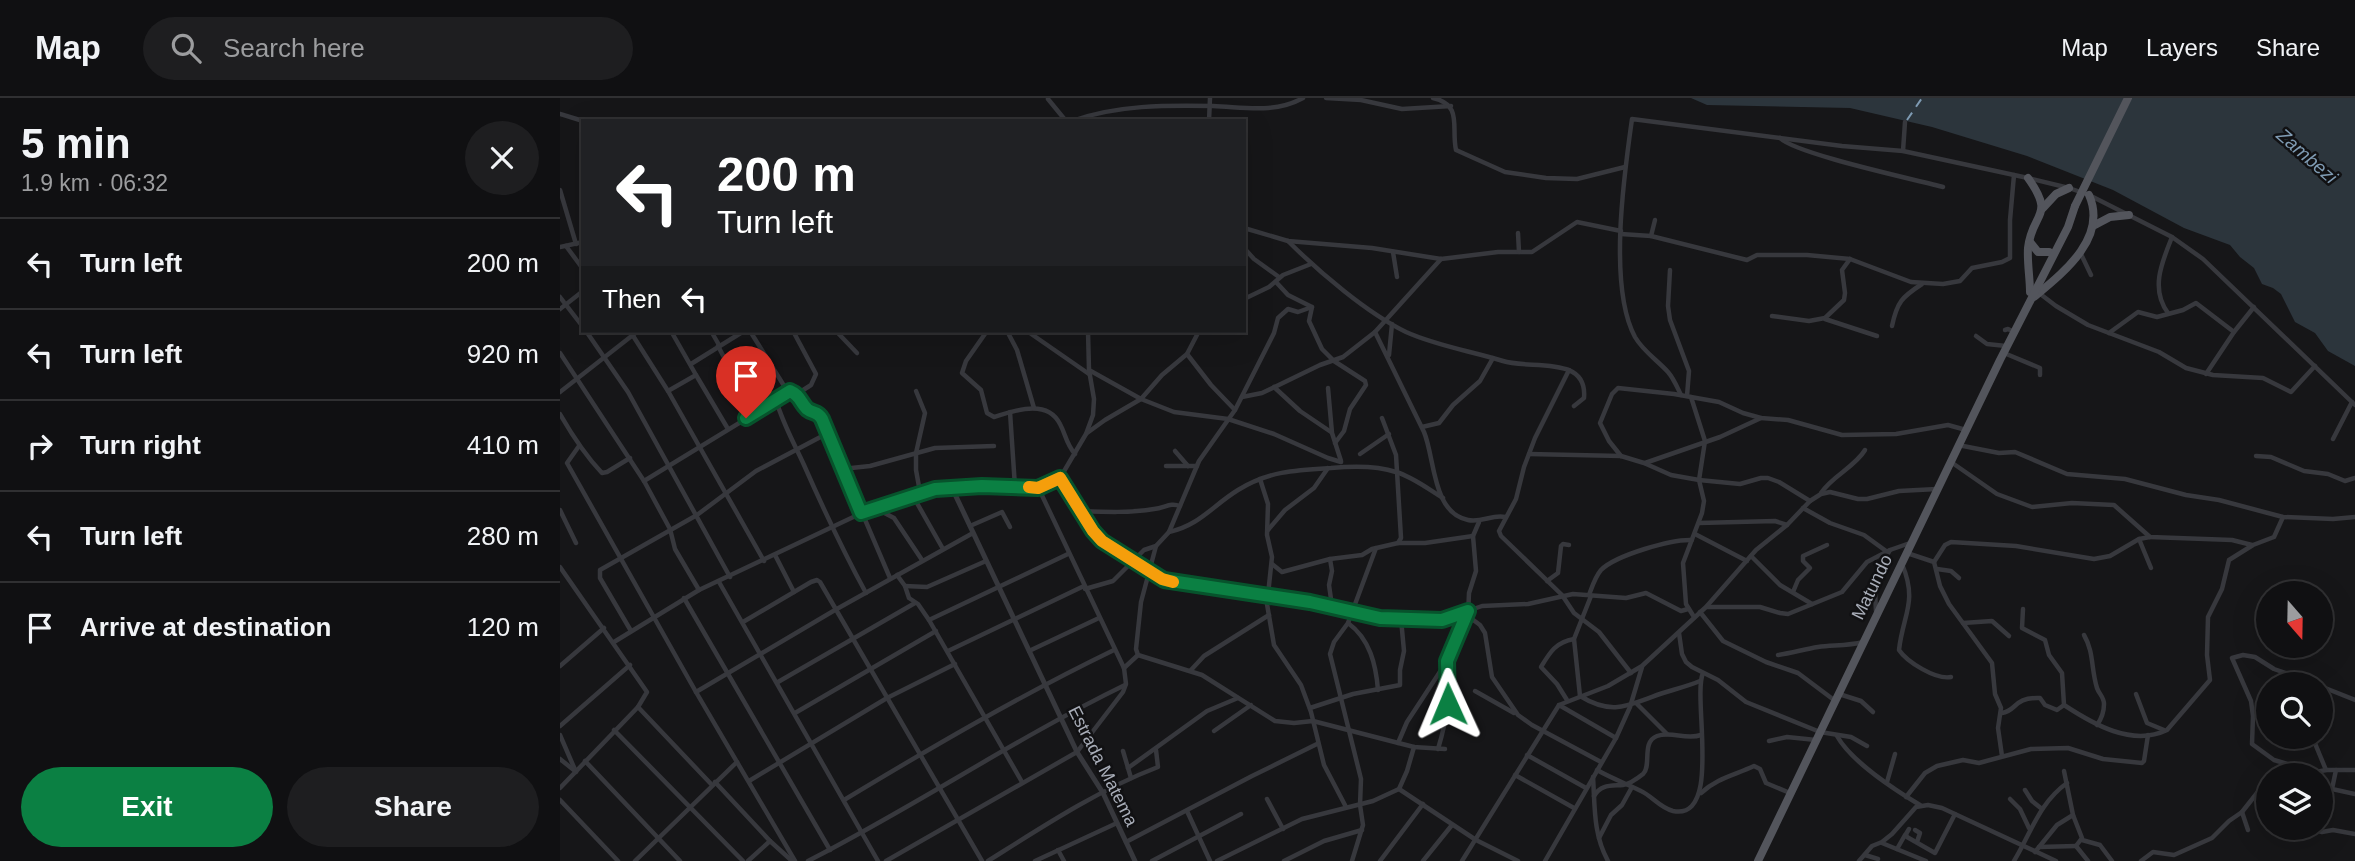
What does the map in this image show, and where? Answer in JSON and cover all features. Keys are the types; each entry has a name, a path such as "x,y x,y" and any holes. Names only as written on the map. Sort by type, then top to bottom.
{"main road":[{"path":"2072,263 2063,264 2057,258 2066,239 2074,208 2128,98"},
{"path":"2028,178 2038,192 2043,208"},
{"path":"2033,295 2029,242 2043,208 2056,194 2069,188"},
{"path":"2033,295 2072,263 2080,253 2093,226 2095,212 2089,195"},
{"path":"2033,295 2049,252 2074,208"},
{"path":"2093,226 2110,217 2129,215"},
{"path":"2033,295 2068,227"},
{"path":"2029,242 2038,251 2049,252"},
{"name":"Matundo","path":"1758,861 2012,330 2033,295"}],"street":[{"path":"1209,119 1210,98"},
{"path":"1079,119 1110,110 1210,106 1275,108 1303,98"},
{"path":"1326,98 1361,100 1402,109 1451,106"},
{"path":"1433,98 1444,100 1451,106 1456,150 1505,172 1570,180 1625,167"},
{"path":"1048,99 1064,119"},
{"path":"560,114 581,120"},
{"path":"1695,617 1688,609 1683,563 1699,523 1704,501 1699,480 1704,441 1686,396 1670,374 1640,346 1629,323 1622,297 1621,232 1625,167 1632,119 1903,151 2028,178 2089,195 2172,237 2213,268 2354,404 2333,439"},
{"path":"1903,151 1906,122"},
{"path":"1779,138 1786,144 1825,157 1943,187"},
{"path":"1246,229 1288,241 1441,258 1536,251 1577,222 1651,236 1747,260 1757,255 1807,255 1850,259 1923,284 1943,284 1960,281 1972,268 2010,258 2014,175"},
{"path":"560,190 576,244"},
{"path":"1651,236 1655,220"},
{"path":"1518,233 1519,252"},
{"path":"2168,313 2159,300 2158,274 2172,237"},
{"path":"1288,241 1311,264 1392,324 1439,344 1516,365 1545,364 1578,375 1584,388 1584,398 1574,406"},
{"path":"581,243 563,247 581,267"},
{"path":"1246,250 1254,259 1272,270 1288,295 1312,307"},
{"path":"1393,252 1397,277"},
{"path":"2080,253 2091,275"},
{"path":"1242,397 1262,393 1343,357 1375,332 1441,258"},
{"path":"1825,318 1844,300 1842,270 1850,259"},
{"path":"1246,298 1311,264"},
{"path":"1670,270 1668,306 1670,320 1689,371 1686,396"},
{"path":"1892,326 1903,296 1923,284"},
{"path":"560,309 581,292"},
{"path":"2033,295 2108,333 2159,352 2186,368 2206,373 2263,378 2291,392 2315,366"},
{"path":"560,297 581,325"},
{"path":"2108,333 2138,312 2154,318 2197,304 2234,332"},
{"path":"1312,307 1310,324 1322,349 1334,361 1366,383 1350,409 1344,431 1335,443"},
{"path":"948,651 1084,587 1113,581 1144,551 1156,546 1169,532 1197,466 1242,397 1274,333 1279,316 1288,309 1298,312 1312,307"},
{"path":"2206,373 2254,307"},
{"path":"1772,316 1809,321 1825,318 1877,336"},
{"path":"1388,358 1392,324"},
{"path":"1375,332 1429,445 1435,480 1443,498 1462,519 1479,522 1499,516 1505,517"},
{"path":"587,333 604,356 670,466 730,577"},
{"path":"560,392 631,333 668,391 764,561"},
{"path":"672,333 728,429"},
{"path":"712,333 732,371 750,392 773,402 866,593"},
{"path":"691,364 741,333"},
{"path":"751,333 790,391 796,394 808,409 819,413 890,578"},
{"path":"794,333 816,374 811,386 796,394"},
{"path":"838,333 857,353"},
{"path":"986,333 966,361 962,373 981,390 989,415 994,417 1034,408 1055,416 1067,444 1075,454"},
{"path":"1008,333 1017,350 1034,408"},
{"path":"1030,333 1089,372 1141,399 1188,416 1228,419 1274,434 1342,463 1397,472 1443,498"},
{"path":"614,642 699,590 861,513 920,492 952,488 1038,488 1060,478 1086,434 1094,406 1089,372 1088,333"},
{"path":"1086,434 1141,399 1162,375 1187,354 1198,333"},
{"path":"1976,336 1987,344 2005,349 2040,368 2040,376"},
{"path":"560,354 644,481 670,529 675,549 699,590"},
{"path":"1187,354 1235,410"},
{"path":"1422,428 1439,423 1453,405 1480,381 1493,358"},
{"path":"1569,370 1529,454 1516,499 1499,527 1501,536 1562,595 1574,613 1598,632 1631,673"},
{"path":"668,391 696,375"},
{"path":"1274,387 1300,411 1332,433"},
{"path":"1328,388 1332,433 1342,463"},
{"path":"1621,456 1600,423 1614,390 1626,388 1719,402 1761,418 1788,420 1842,435 1896,434 1948,425 1966,430"},
{"path":"644,481 790,391"},
{"path":"916,391 925,413 916,453 920,492"},
{"path":"1010,412 1015,487"},
{"path":"560,414 579,446 587,452 602,473 629,458"},
{"path":"1382,418 1396,455 1401,538 1398,543"},
{"path":"1644,463 1720,437 1761,418"},
{"path":"631,631 599,576 602,568 697,515 756,471 828,433"},
{"path":"1360,454 1390,434"},
{"path":"1958,445 1999,453 2015,452 2067,474 2125,478 2283,517 2355,517"},
{"path":"579,446 567,463 793,861"},
{"path":"842,469 870,466 935,448 994,446"},
{"path":"1462,861 1559,705 1608,686 1642,666 1706,607 1751,556 1861,457 1865,450"},
{"path":"1175,451 1189,467"},
{"path":"1529,454 1621,456 1671,475 1699,480 1740,484 1768,478 1810,501"},
{"path":"2256,457 2270,456 2304,471 2328,474 2345,481 2355,478"},
{"path":"1180,467 1182,460"},
{"path":"1950,462 1997,494 2032,507 2072,503 2114,505 2150,537"},
{"path":"1169,532 1201,520 1224,499 1260,479 1296,469 1328,468 1342,463"},
{"path":"1166,466 1197,466"},
{"path":"1267,531 1285,510 1314,488 1328,468"},
{"path":"1060,478 1102,541 1167,581 1232,592 1268,594 1380,618 1442,620 1482,606 1528,604 1577,593 1626,598 1646,593 1681,611 1688,609"},
{"path":"1260,479 1268,504 1267,531 1272,564 1268,594 1274,645 1294,672 1310,708 1324,765 1346,807"},
{"name":"Estrada Matema","path":"952,488 1077,752 1103,793 1135,861"},
{"path":"886,861 1077,752 1123,692 1126,684 1124,668 1038,488"},
{"path":"1821,494 1830,492 1867,499 1899,491 1937,489"},
{"path":"913,496 943,549"},
{"path":"1081,511 1128,513 1156,509 1172,503 1180,506"},
{"path":"875,508 894,518 922,560"},
{"path":"1803,508 1829,522 1864,535 1889,550"},
{"path":"560,510 576,543"},
{"path":"970,526 1002,512 1010,527"},
{"path":"2064,705 2097,725 2129,734 2148,735 2165,731 2210,680 2207,654 2208,615 2222,589 2229,560 2253,545 2274,537 2283,517"},
{"path":"1699,523 1776,521 1787,525"},
{"path":"1398,743 1408,722 1447,661 1468,613 1469,593 1476,571 1473,536 1479,522"},
{"path":"696,692 727,671 973,533"},
{"path":"1272,564 1282,572 1330,559 1362,555 1376,548 1398,543 1426,543 1473,536"},
{"path":"1580,696 1574,639 1597,575 1607,566 1653,547 1694,537 1746,561"},
{"path":"1934,562 1945,545 1951,542 2017,546 2094,559 2110,556 2139,539 2150,537 2231,540 2253,545"},
{"path":"2139,539 2151,568"},
{"path":"1706,607 1760,607 1784,614 1842,592 1867,562 1889,550 1911,543"},
{"path":"1547,581 1558,573 1561,546 1569,545"},
{"path":"1793,592 1798,580 1810,568 1803,561 1803,556 1827,545"},
{"path":"1138,654 1136,649 1140,602 1156,546"},
{"path":"1352,861 1362,830 1361,779 1330,654 1334,642 1348,623 1376,548"},
{"path":"1876,614 1875,580 1889,550"},
{"path":"1906,553 1934,562 1941,589 1992,663 1995,691 2002,713 1998,728 2002,757"},
{"path":"929,620 1068,554"},
{"path":"775,555 794,592"},
{"path":"1751,556 1780,585 1812,604"},
{"path":"1330,559 1332,571 1329,585 1332,606"},
{"path":"905,586 927,587 986,561"},
{"path":"1902,563 1910,589 1909,611 1899,650 1906,658 1930,672 1942,678 1951,677"},
{"path":"560,566 647,692 638,707 560,788"},
{"path":"1937,569 1949,570 1959,578"},
{"path":"897,575 909,598 936,631 1022,782"},
{"path":"743,622 817,580 980,860"},
{"path":"719,582 878,861"},
{"path":"684,598 830,850"},
{"path":"778,682 915,603"},
{"path":"2023,609 2021,626 2045,640 2049,655 2062,673 2064,705"},
{"path":"1700,612 1722,640 1766,662 1798,673 1837,697 1861,701 1874,712"},
{"path":"1468,613 1485,633 1492,677 1518,715"},
{"path":"1191,670 1205,656 1269,615"},
{"path":"1029,651 1099,618"},
{"path":"1310,708 1353,694 1400,685 1404,651 1401,619"},
{"path":"1962,623 1992,621 2009,636"},
{"path":"1348,623 1376,662 1378,690"},
{"path":"560,657 562,664 604,628"},
{"path":"795,714 936,631"},
{"path":"1679,632 1686,662 1718,680 1746,702 1818,736"},
{"path":"2084,635 2091,647 2091,665 2095,672 2097,689 2104,701 2103,716 2097,725"},
{"path":"1567,700 1541,667 1554,646 1574,639"},
{"path":"1778,655 1798,653 1816,647 1847,646 1864,642"},
{"path":"844,800 1045,683 1114,650"},
{"path":"1124,668 1138,654"},
{"path":"1138,654 1214,680 1275,721 1313,721 1414,747 1445,749"},
{"path":"2256,747 2252,744 2251,701 2232,659 2243,655 2255,657 2282,672"},
{"path":"1438,749 1446,728 1447,661"},
{"path":"749,781 887,698 955,664"},
{"path":"560,726 630,665"},
{"path":"1545,861 1616,738 1630,706 1642,666"},
{"path":"1700,794 1704,761 1700,681 1703,673"},
{"path":"1580,696 1610,708 1630,706 1700,681"},
{"path":"808,861 863,832 1061,716 1126,684"},
{"path":"1475,691 1601,762"},
{"path":"2333,691 2355,701"},
{"path":"2136,694 2147,723 2165,731"},
{"path":"1128,768 1207,712 1238,698"},
{"path":"2002,713 2008,712 2020,700 2030,698 2040,698 2045,705 2057,710 2064,705"},
{"path":"1637,704 1668,734"},
{"path":"1214,731 1251,705"},
{"path":"1559,705 1616,738"},
{"path":"638,707 793,861"},
{"path":"614,730 746,861 770,841"},
{"path":"1594,796 1604,787 1625,785 1647,770 1646,757 1651,739 1668,734 1688,738 1701,735"},
{"path":"560,735 576,772"},
{"path":"1837,735 1858,761 1906,797 1920,805 1935,806 1955,814 2056,861"},
{"path":"1769,741 1785,737 1837,735 1854,738 1867,746"},
{"path":"1906,797 1925,773 1937,766 1963,760 1975,764 2031,749 2064,748 2099,758 2142,763 2148,735"},
{"path":"1126,842 1317,744"},
{"path":"1217,861 1302,820 1360,805 1399,789 1414,747"},
{"path":"2258,749 2274,761 2282,763"},
{"path":"988,861 1054,820 1131,778 1158,767 1156,750"},
{"path":"1123,751 1131,778"},
{"path":"1887,782 1895,754"},
{"path":"1527,755 1586,788"},
{"path":"560,759 576,772"},
{"path":"585,761 680,861"},
{"path":"635,861 737,762"},
{"path":"1597,770 1649,796 1663,807 1676,811 1689,809 1700,794 1717,780 1743,773 1755,766 1766,783 1790,793"},
{"path":"2355,770 2336,770 2332,789 2355,794"},
{"path":"2064,771 2073,816 2082,840"},
{"path":"1515,775 1574,808"},
{"path":"1592,777 1595,821 1608,861"},
{"path":"2014,861 2042,809 2052,795 2067,783"},
{"path":"1599,838 1632,787"},
{"path":"1399,789 1476,840 1518,861"},
{"path":"2025,790 2032,801 2042,809"},
{"path":"2141,861 2153,852 2168,856 2182,853 2212,838 2242,812 2256,794"},
{"path":"1267,799 1283,829"},
{"path":"2010,799 2020,810 2030,829"},
{"path":"560,800 618,861"},
{"path":"1380,861 1423,804"},
{"path":"1859,861 1872,846 1882,842 1920,805"},
{"path":"1187,810 1210,861"},
{"path":"2242,812 2248,830"},
{"path":"1152,861 1241,814"},
{"path":"1910,831 1907,837 1936,853 1955,814"},
{"path":"2037,850 2057,825 2073,816"},
{"path":"1035,861 1117,823"},
{"path":"1423,861 1452,825"},
{"path":"1284,861 1327,840 1362,830"},
{"path":"2333,830 2355,834"},
{"path":"1910,831 1920,834 1917,842"},
{"path":"1896,849 1910,831"},
{"path":"2037,850 2076,846 2082,840"},
{"path":"2082,840 2100,845 2112,861"},
{"path":"1882,842 1925,861"},
{"path":"2076,846 2088,861"},
{"path":"1058,850 1064,861"},
{"path":"2037,850 2040,861"},
{"path":"1865,855 1878,859"}],"water":[{"name":"Zambezi","path":"1691,98 2355,98 2355,366 2328,351 2315,333 2295,322 2281,294 2262,284 2254,268 2230,245 2184,228 2113,190 2027,156 1932,127 1850,108 1707,105"}],"ferry route":[{"path":"1907,120 1922,98"}],"slow traffic":[{"path":"1029,487 1038,488 1060,478 1102,541 1162,579 1173,582"}],"route":[{"path":"746,418 790,391 799,396 808,409 819,413 861,513 935,489 982,486 1038,488 1060,478 1102,541 1164,580 1232,592 1268,594 1395,620 1442,620 1468,611 1447,661 1448,704"}]}
